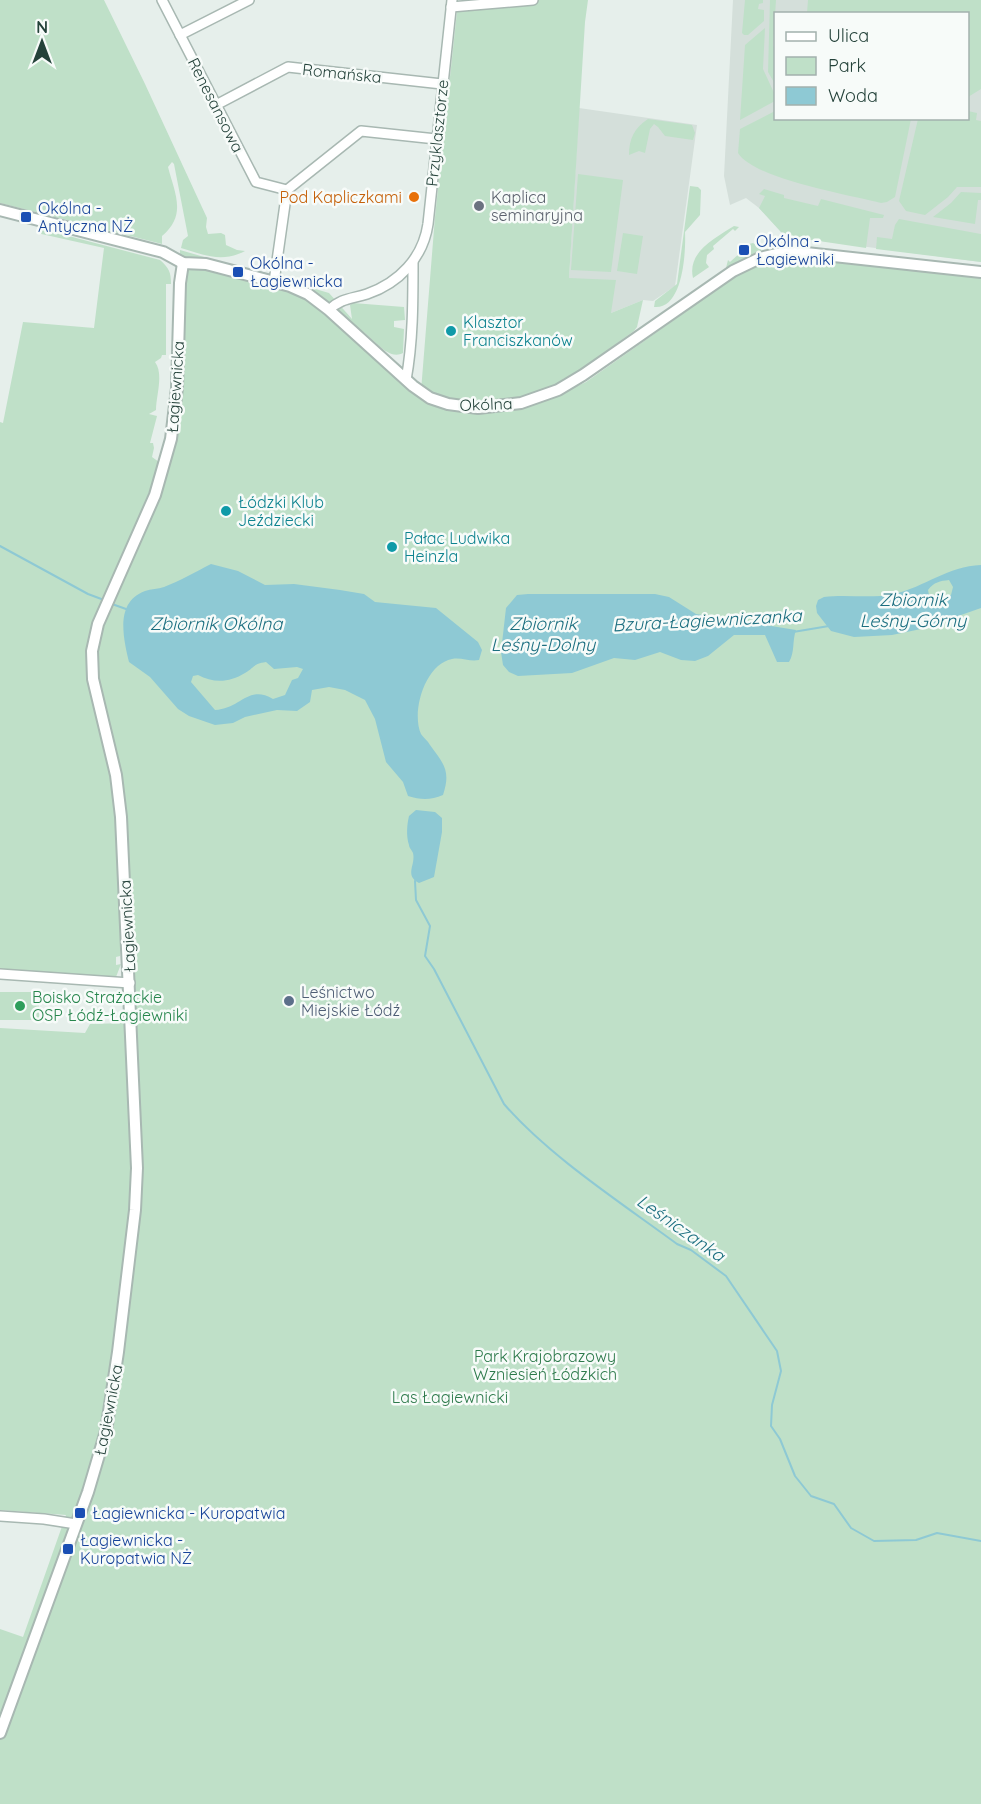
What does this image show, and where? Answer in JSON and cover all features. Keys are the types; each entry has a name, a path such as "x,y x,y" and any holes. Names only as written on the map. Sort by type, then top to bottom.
{"street":[{"name":"Renesansowa","path":"162,0 256,182 286,190"},
{"path":"180,35 249,0"},
{"path":"452,3 533,0"},
{"name":"Przyklasztorze","path":"406,380 412,326 413,263 427,231 452,3"},
{"name":"Romańska","path":"216,105 288,67 442,84"},
{"path":"274,282 286,190 361,131 436,139"},
{"name":"Okólna","path":"0,210 163,252 183,263 206,264 301,290 329,310 406,380 430,398 459,407 500,406 537,399 558,390 737,268 776,254 798,252 981,272"},
{"name":"Łagiewnicka","path":"0,1733 97,1466 112,1404 135,1209 137,1168 130,983 119,796 96,694 92,663 94,640 111,593 155,495 171,439 177,388 180,286 183,263"},
{"name":"Przyklasztorze","path":"329,310 341,300 366,294 385,285 413,263"},
{"path":"0,974 130,983"},
{"path":"0,1516 76,1524"}],"shaded area":[{"path":"733,0 981,0 981,262 792,237 781,232 759,208 746,198 730,205 724,176"},
{"path":"579,108 697,125 675,286 653,301 643,300 611,313 569,278"}],"green space":[{"path":"0,0 104,0 207,218 208,234 221,233 225,235 226,245 245,251 229,257 221,257 181,248 183,240 188,236 172,162 168,167 176,195 177,212 170,228 162,236 162,244 0,203"},
{"name":"Las Łagiewnicki","path":"588,0 569,278 616,280 611,313 643,300 634,331 573,375 563,379 562,393 586,382 742,272 750,270 770,256 981,277 981,1804 0,1804 0,1629 23,1637 66,1515 0,1510 0,1028 85,1033 90,1024 125,1023 122,951 120,951 120,956 116,957 116,965 121,964 116,977 0,969 0,422 3,423 23,322 94,328 104,248 37,233 38,228 160,260 170,273 171,284 166,284 166,355 162,355 155,362 158,367 159,385 156,410 149,414 157,416 150,443 153,443 154,448 152,457 159,462 135,527 144,514 178,433 180,250 329,293 352,319 350,305 353,303 404,307 405,320 394,321 394,327 404,329 403,353 397,355 386,351 362,331 412,389 421,391 435,217 458,2"},
{"path":"745,0 763,0 758,9 764,10 764,21 748,35 742,33"},
{"path":"770,0 776,0 773,46 774,82 768,72"},
{"path":"808,0 981,0 981,89 969,96 969,12 807,12"},
{"path":"765,28 763,69 774,93 774,102 740,120 745,45"},
{"path":"969,111 977,113 976,120 981,121 981,187 957,187 925,215 906,211 899,201 918,120 969,120"},
{"path":"774,112 774,120 911,120 895,197 881,203 826,191 763,171 747,162 738,153 740,129"},
{"path":"648,119 692,125 695,133 693,140 665,136 654,124 650,129 645,153 639,151 629,155 633,134"},
{"path":"578,174 623,180 611,272 571,270"},
{"path":"690,186 701,190 700,215 685,232 685,253 677,290 664,305 654,307 655,301 677,284"},
{"path":"764,189 784,195 784,198 818,206 821,199 884,215 883,218 870,218 866,248 792,237 781,232 759,208 765,196 759,194"},
{"path":"961,192 981,193 975,224 933,217 951,203"},
{"path":"899,219 981,234 981,262 876,249 877,237 892,239"},
{"path":"734,226 739,227 735,231 733,229 713,246 714,249 707,255 706,263 709,267 693,278 692,269 698,253 711,241"},
{"path":"623,233 643,236 637,274 617,271"},
{"path":"753,243 761,248 761,253 726,268 728,260 730,262 740,253 742,255 745,249 750,247 749,244"},
{"name":"Boisko Strażackie OSP Łódź-Łagiewniki","path":"0,992 39,992 39,1020 0,1020"}],"water":[{"name":"Zbiornik Okólna","path":"211,564 238,571 265,585 294,584 340,590 364,594 375,602 436,608 478,642 482,650 479,660 452,659 443,663 428,679 419,702 418,725 421,734 445,768 446,780 443,795 426,799 408,796 403,782 386,762 375,719 365,700 345,690 329,687 312,690 310,702 297,711 277,710 245,717 233,723 215,725 189,716 178,709 150,677 129,662 124,621 129,603 135,596 145,591 170,585","holes":["266,662 274,669 297,667 303,669 298,678 292,680 285,695 273,699 257,694 224,709 215,710 191,682 193,676 198,675 215,681 233,679 256,665"]},
{"name":"Zbiornik Leśny-Górny","path":"981,565 981,608 921,629 892,635 854,637 831,631 817,613 818,600 824,597 894,594 969,566","holes":["949,580 953,587 951,595 936,599 929,595 928,590 940,581"]},
{"name":"Zbiornik Leśny-Dolny","path":"655,594 669,597 696,614 796,630 792,654 789,662 777,662 765,635 734,635 708,656 695,661 681,660 660,652 635,660 614,658 572,673 518,676 509,672 503,665 501,652 506,608 517,595"},
{"path":"416,810 435,812 442,818 442,832 434,877 419,883 411,873 414,857 407,834 409,816"}],"waterway":[{"name":"Bzura-Łagiewniczanka","path":"0,546 88,594 104,600"},
{"name":"Bzura-Łagiewniczanka","path":"112,604 126,609"},
{"name":"Bzura-Łagiewniczanka","path":"793,632 829,626"},
{"name":"Leśniczanka","path":"415,881 416,900 430,926 425,956 434,969 504,1104 542,1142 586,1178 677,1244 691,1250 726,1276 777,1351 781,1371 772,1405 771,1426 780,1439 795,1476 811,1496 834,1504 851,1528 874,1541 916,1540 937,1533 981,1541"}],"place":[{"name":"Pod Kapliczkami","path":"414,197"},
{"name":"Kaplica seminaryjna","path":"479,206"},
{"name":"Okólna - Antyczna NŻ","path":"26,217"},
{"name":"Okólna - Łagiewniki","path":"744,250"},
{"name":"Okólna - Łagiewnicka","path":"238,272"},
{"name":"Klasztor Franciszkanów","path":"451,331"},
{"name":"Łódzki Klub Jeździecki","path":"226,511"},
{"name":"Pałac Ludwika Heinzla","path":"392,547"},
{"name":"Leśnictwo Miejskie Łódź","path":"289,1001"},
{"name":"Boisko Strażackie OSP Łódź-Łagiewniki","path":"20,1006"},
{"name":"Łagiewnicka - Kuropatwia","path":"80,1513"},
{"name":"Łagiewnicka - Kuropatwia NŻ","path":"68,1549"}],"park label":[{"name":"Park Krajobrazowy Wzniesień Łódzkich","path":"545,1365"}]}
